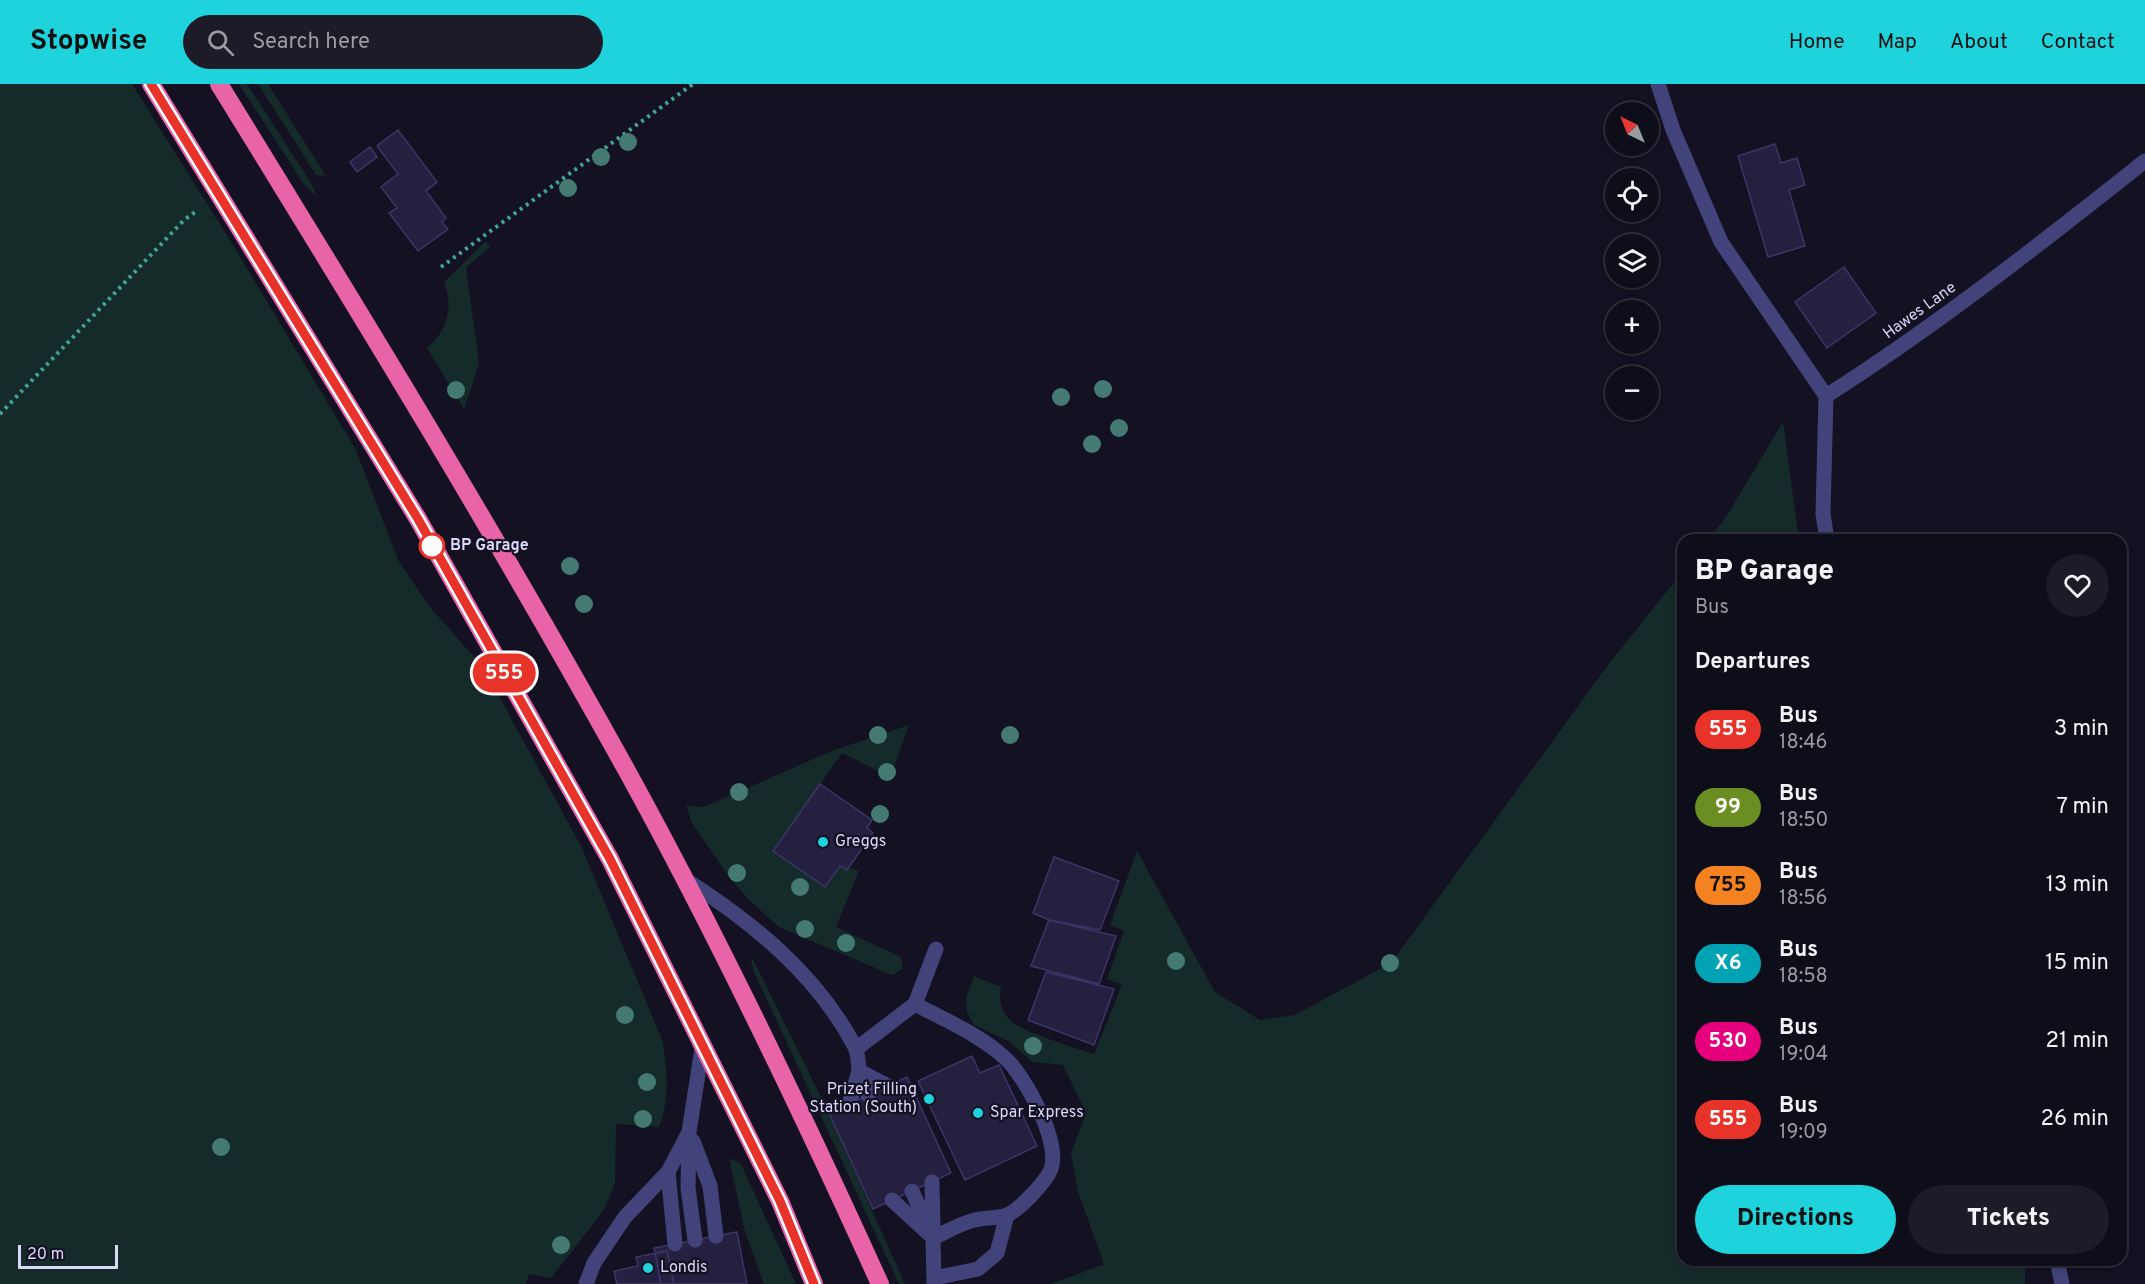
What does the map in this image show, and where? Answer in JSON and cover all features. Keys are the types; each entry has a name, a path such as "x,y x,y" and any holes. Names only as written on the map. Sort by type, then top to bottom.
{"highway":[{"path":"151,84 418,519 610,859 703,1042 780,1201 814,1284"},
{"path":"219,84 488,526 683,878 784,1076 880,1284"}],"street":[{"path":"1658,84 1673,130 1721,242 1827,396 1823,514 1826,534"},
{"name":"Hawes Lane","path":"1827,396 1915,338 2018,262 2145,161"},
{"path":"683,878 729,907 779,950 824,998 856,1049 859,1071 868,1095"},
{"path":"856,1049 915,1004 936,949"},
{"path":"915,1004 989,1045 1006,1059 1020,1076 1044,1122 1051,1150 1051,1169 1036,1190 1007,1215 972,1220 933,1238"},
{"path":"695,1240 688,1188 689,1132 703,1042"},
{"path":"859,1071 888,1086"},
{"path":"849,1104 859,1071"},
{"path":"586,1284 594,1263 625,1217 668,1172 689,1132"},
{"path":"689,1132 710,1186 716,1236"},
{"path":"668,1172 675,1244"},
{"path":"932,1182 934,1281 978,1269 997,1253 1007,1215"},
{"path":"912,1191 933,1238"},
{"path":"892,1200 933,1238"},
{"path":"2058,1266 2062,1284"}],"path":[{"path":"441,267 693,84"},
{"path":"0,414 184,220 206,203"}],"green space":[{"path":"0,84 132,84 233,245 356,450 398,560 429,606 483,667 581,846 663,1042 666,1095 659,1127 616,1124 615,1183 604,1210 551,1278 529,1274 526,1284 0,1284"},
{"path":"239,84 247,84 311,183 318,198 303,183"},
{"path":"258,84 268,84 326,176 316,175"},
{"path":"486,241 490,247 466,267 479,364 464,409 427,348 440,334 447,318 448,300 444,282"},
{"path":"1783,422 1798,534 1713,534 1726,517"},
{"path":"1677,579 1677,1266 2025,1266 2025,1284 1051,1284 1104,1264 1078,1192 1071,1153 1086,1113 1063,1065 1032,1062 1010,1042 974,1025 967,1012 966,999 974,976 1001,987 1002,1009 1007,1017 1017,1025 1094,1054 1122,985 1107,979 1124,931 1110,925 1137,851 1215,992 1260,1020 1295,1015 1391,963 1608,665"},
{"path":"909,725 890,777 842,753 774,851 825,887 840,866 846,870 849,867 859,871 836,927 901,957 903,969 892,975 779,927 749,900 729,877 692,823 686,806 704,807 834,750"},
{"path":"752,957 823,1101 905,1284 899,1284 754,972"},
{"path":"729,1158 741,1164 796,1284 764,1284 745,1232"}],"building":[{"path":"398,130 437,182 426,191 446,218 442,222 448,229 418,251 389,213 397,208 381,187 398,174 377,146"},
{"path":"1775,144 1781,163 1797,158 1805,185 1789,190 1805,246 1768,257 1738,156"},
{"path":"370,147 377,157 357,172 350,162"},
{"path":"1844,267 1876,313 1827,348 1795,302"},
{"name":"Greggs","path":"820,784 872,820 867,828 873,833 847,870 840,866 825,887 773,851"},
{"path":"1054,857 1119,881 1100,930 1049,920 1033,913"},
{"path":"1049,920 1116,936 1099,984 1031,966"},
{"path":"1046,972 1114,989 1094,1045 1028,1020"},
{"name":"Spar Express","path":"972,1056 980,1073 999,1065 1037,1146 965,1180 918,1081"},
{"path":"907,1077 951,1173 873,1209 829,1113"},
{"path":"737,1232 747,1284 661,1284 654,1248"},
{"name":"Londis","path":"667,1251 674,1284 617,1284 614,1271 638,1266 636,1257"}],"bus line":[{"name":"555","path":"151,84 418,519 436,555 610,859 703,1042 780,1201 814,1284"}],"place":[{"name":"BP Garage","path":"432,546"},
{"name":"Greggs","path":"823,842"},
{"name":"Prizet Filling Station (South)","path":"929,1099"},
{"name":"Spar Express","path":"978,1113"},
{"name":"Londis","path":"648,1268"}]}
